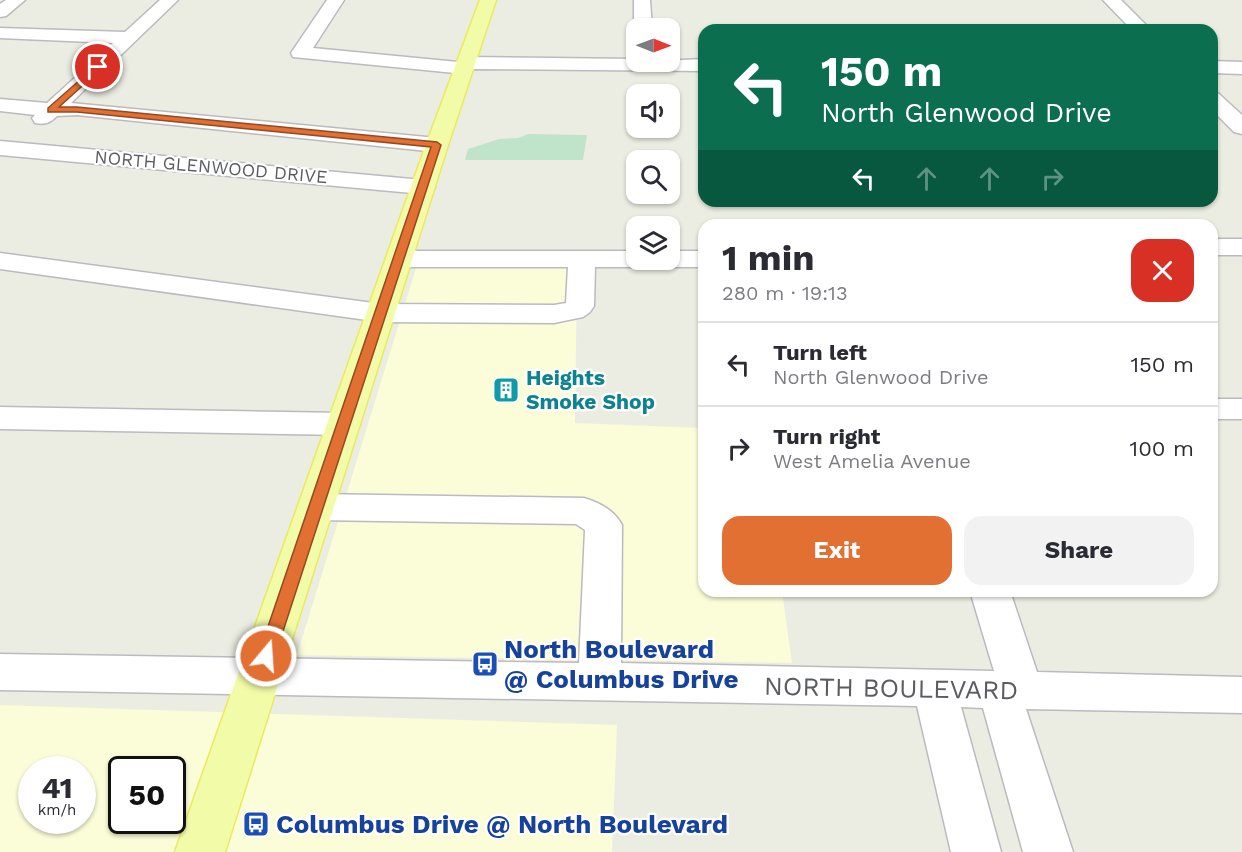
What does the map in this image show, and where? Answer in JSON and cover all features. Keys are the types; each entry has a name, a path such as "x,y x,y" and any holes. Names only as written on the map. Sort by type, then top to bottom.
{"main road":[{"path":"200,852 437,145 488,0"}],"street":[{"path":"0,12 17,0"},
{"path":"5,153 170,0"},
{"path":"336,0 300,53 466,66 626,63"},
{"path":"642,0 643,18"},
{"path":"1112,0 1136,24"},
{"path":"0,33 129,38"},
{"path":"680,64 698,64"},
{"path":"1218,67 1242,68"},
{"path":"1218,104 1242,127"},
{"path":"0,105 51,110 77,109 437,145"},
{"name":"NORTH GLENWOOD DRIVE","path":"5,153 423,187"},
{"path":"1218,247 1242,247"},
{"path":"399,259 626,259"},
{"path":"0,261 381,314 554,314 573,311 580,306 582,259"},
{"path":"680,259 698,259"},
{"path":"1218,409 1242,409"},
{"path":"0,418 344,424"},
{"path":"316,507 584,511 604,525 598,681"},
{"path":"991,597 1010,690 1048,852"},
{"name":"NORTH BOULEVARD","path":"0,672 598,681 1242,696"},
{"path":"935,690 976,852"}],"shaded area":[{"path":"528,134 587,135 583,160 465,160 468,149 499,139 518,138"},
{"path":"416,268 577,268 575,423 698,428 698,597 783,597 792,663 297,655"},
{"path":"0,705 617,725 612,852 0,852"}],"place":[{"name":"Heights Smoke Shop","path":"506,390"},
{"name":"North Boulevard @ Columbus Drive","path":"485,664"},
{"name":"Columbus Drive @ North Boulevard","path":"256,824"}],"route":[{"path":"98,67 51,110 77,109 437,145 266,656"}]}
